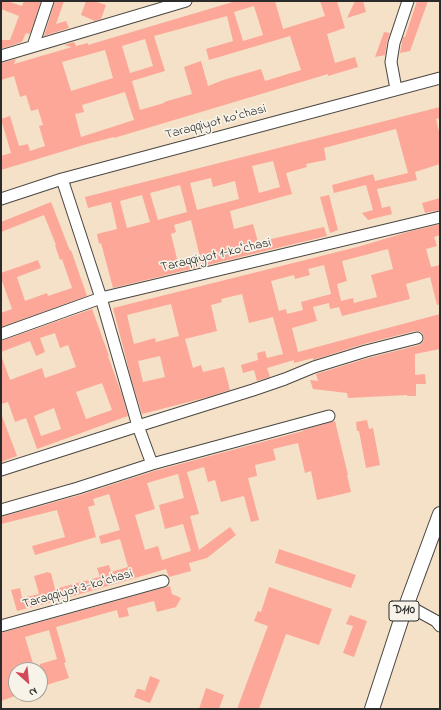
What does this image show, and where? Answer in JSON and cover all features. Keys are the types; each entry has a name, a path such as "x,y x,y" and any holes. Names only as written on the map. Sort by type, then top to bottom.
{"main road":[{"name":"D110","path":"372,709 440,514"}],"street":[{"path":"33,46 48,1"},
{"path":"1,56 165,4 186,1"},
{"path":"396,89 391,62 394,43 408,1"},
{"name":"Taraqqiyot koʻchasi","path":"1,199 62,179 440,78"},
{"path":"62,179 101,298 138,426 152,464"},
{"name":"Taraqqiyot 1-koʻchasi","path":"1,334 101,298 440,217"},
{"path":"1,470 253,390 291,377 314,367 366,351 417,338"},
{"path":"1,510 78,488 152,464 329,416"},
{"name":"Taraqqiyot 3-koʻchasi","path":"1,626 163,581"},
{"path":"407,605 436,620 440,626"}],"building":[{"path":"1,1 7,1 22,6 24,1 41,1 30,34 26,33 22,42 1,49 1,40 10,40 19,16 1,9"},
{"path":"55,1 64,1 56,24 66,21 69,28 44,36"},
{"path":"86,1 94,1 106,5 101,19 95,21 81,15"},
{"path":"236,1 275,1 283,29 325,16 320,1 337,1 345,28 327,34 335,63 355,57 358,67 328,76 328,74 1,170 1,156 11,153 1,119 10,116 19,146 28,144 30,151 45,146 39,126 43,125 38,109 31,111 26,95 20,97 14,76 1,80 1,63 16,59 14,64 72,47 64,45 74,42 76,46 88,43 88,45","holes":["254,6 263,35 243,41 234,12","227,16 233,41 206,49 209,60 290,36 301,70 265,81 261,69 208,86 201,61 184,67 192,94 140,110 132,81 165,71 154,36","145,39 153,66 130,73 122,46","105,50 113,78 71,91 62,62","125,92 134,120 81,137 75,114 84,112 82,105"]},
{"path":"355,1 363,1 366,12 347,18"},
{"path":"417,1 428,1 410,51 400,53 403,37 405,37"},
{"path":"384,32 390,33 385,55 375,57"},
{"path":"440,107 440,118 436,119 440,136 440,164 415,172 417,180 377,189 382,208 390,206 392,214 368,220 362,213 373,210 366,185 334,193 332,185 373,174 375,181 408,173 396,129 324,148 326,160 306,164 307,167 286,173 292,194 230,211 234,229 253,224 258,242 324,227 327,236 113,288 101,243 99,244 97,234 117,229 111,202 88,208 85,197","holes":["273,161 280,187 259,193 252,166","211,178 213,187 235,181 239,199 197,210 190,183","180,185 187,212 158,220 150,193","142,195 150,222 127,228 120,201","191,220 200,257 178,263 171,234 176,232 174,225"]},
{"path":"329,195 338,230 330,233 320,197"},
{"path":"440,198 440,210 425,213 422,203"},
{"path":"51,202 70,251 71,250 87,296 1,327 1,313 12,309 1,278 1,273 38,260 41,268 17,277 25,301 47,293 48,296 72,288 44,215 1,232 1,222"},
{"path":"440,224 440,235 434,237 437,246 426,249 431,267 440,265 440,304 437,305 430,277 406,284 410,299 342,316 339,307 330,309 329,303 313,307 317,321 292,328 298,352 440,314 440,349 415,354 415,375 425,374 426,384 416,384 416,396 407,395 348,398 347,393 313,389 310,380 318,381 316,374 368,358 419,345 424,340 424,337 419,331 364,344 313,360 313,358 294,363 294,360 267,368 270,377 257,381 254,370 243,373 241,365 258,360 257,353 265,351 267,358 283,354 273,317 249,323 242,294 221,299 222,302 211,305 217,331 185,339 193,368 201,365 203,372 224,367 230,390 142,414 113,308 361,246","holes":["388,249 393,269 371,275 377,297 354,303 353,298 341,301 337,284 347,281 342,261","324,265 331,294 301,302 303,310 287,314 286,309 279,311 271,281 294,275 295,279 310,275 308,269","171,304 179,336 156,342 155,338 134,344 127,315","160,356 165,377 143,382 138,361"]},
{"path":"92,309 128,416 37,449 26,418 15,422 8,402 1,404 1,358 10,380 42,368 45,378 76,367 68,345 60,348 55,333 40,338 45,352 36,356 30,341 1,352 1,341","holes":["102,383 112,410 86,419 76,392","54,408 61,429 41,436 34,416"]},
{"path":"1,416 17,456 1,462"},
{"path":"367,420 369,429 373,428 380,465 366,468 356,422"},
{"path":"335,421 351,492 317,500 311,471 305,473 298,443 273,449 276,460 255,465 257,476 248,478 259,520 251,522 244,496 221,502 215,480 208,482 204,467 187,472 199,514 190,516 199,550 230,527 236,535 207,558 189,563 191,571 169,577 166,569 17,611 11,590 20,588 22,598 39,594 34,576 48,572 51,573 55,589 100,577 97,568 109,565 111,572 128,567 120,539 101,544 99,536 120,530 109,494 93,499 95,505 88,507 96,537 35,555 32,546 65,537 57,510 1,524 1,517 80,495 154,471","holes":["178,474 184,498 159,505 165,529 183,524 191,551 162,560 158,546 145,550 135,515 155,509 147,483"]},
{"path":"279,549 356,575 351,588 275,563"},
{"path":"170,586 172,594 181,598 176,607 157,612 154,601 127,608 129,616 119,618 117,610 56,627 69,678 48,685 47,662 57,659 49,630 25,637 33,662 8,662 8,698 1,701 1,633"},
{"path":"269,587 332,609 319,645 286,634 259,709 237,709 268,626 254,621 258,611 261,612"},
{"path":"350,615 367,621 354,657 343,653 353,626 346,624"},
{"path":"150,676 160,680 150,703 134,697 137,689 145,691"},
{"path":"206,688 224,695 219,709 199,709"}]}
